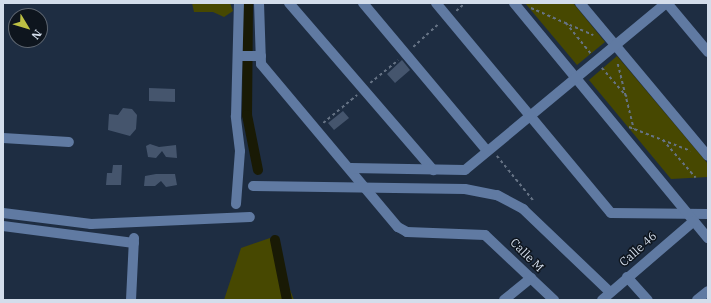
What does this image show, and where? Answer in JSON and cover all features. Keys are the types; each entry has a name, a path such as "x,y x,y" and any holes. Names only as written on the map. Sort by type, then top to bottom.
{"street":[{"path":"238,3 249,56 261,64 367,186"},
{"path":"289,3 362,90 433,170"},
{"path":"364,3 489,150"},
{"path":"436,3 611,213 692,217 708,214"},
{"path":"514,3 615,121 708,238"},
{"path":"580,3 615,45 704,143 708,156"},
{"path":"351,168 465,170 666,3 708,52"},
{"path":"236,204 240,151 236,116 259,4"},
{"path":"3,138 69,142"},
{"path":"408,169 414,159 413,148"},
{"path":"465,170 465,189"},
{"path":"253,186 367,186 465,189 514,202 610,292"},
{"name":"Calle M","path":"367,186 402,231 479,234 494,240 554,300"},
{"path":"3,213 91,224 250,217"},
{"path":"692,217 708,225"},
{"name":"Calle 46","path":"602,300 692,217"},
{"path":"3,226 134,240 131,300"},
{"path":"627,277 648,300"},
{"path":"504,300 531,278"},
{"path":"697,300 708,291"}],"path":[{"path":"453,13 465,3"},
{"path":"527,10 530,8 598,37"},
{"path":"317,128 443,21"},
{"path":"617,58 634,128"},
{"path":"615,121 708,156"},
{"path":"662,139 696,178"},
{"path":"489,150 533,200"}],"shaded area":[{"path":"192,3 230,3 233,11 224,17 213,12 194,12"},
{"path":"525,3 573,3 605,42 577,65"},
{"path":"617,56 708,164 708,177 671,179 589,80"},
{"path":"270,238 294,300 224,300 241,248"}],"building":[{"path":"402,60 410,70 395,83 387,74"},
{"path":"149,88 175,89 175,102 149,101"},
{"path":"123,108 132,109 137,115 136,129 130,136 108,130 109,114 118,115"},
{"path":"343,111 349,118 334,130 328,123"},
{"path":"150,144 159,147 176,145 177,158 166,157 162,151 156,158 148,157 146,146"},
{"path":"113,165 122,165 121,185 106,185 107,173 112,173"},
{"path":"156,174 175,174 177,185 166,187 161,181 155,186 144,186 145,176"}],"waterway":[{"path":"248,3 247,115 258,170"},
{"path":"275,240 287,300"}]}
